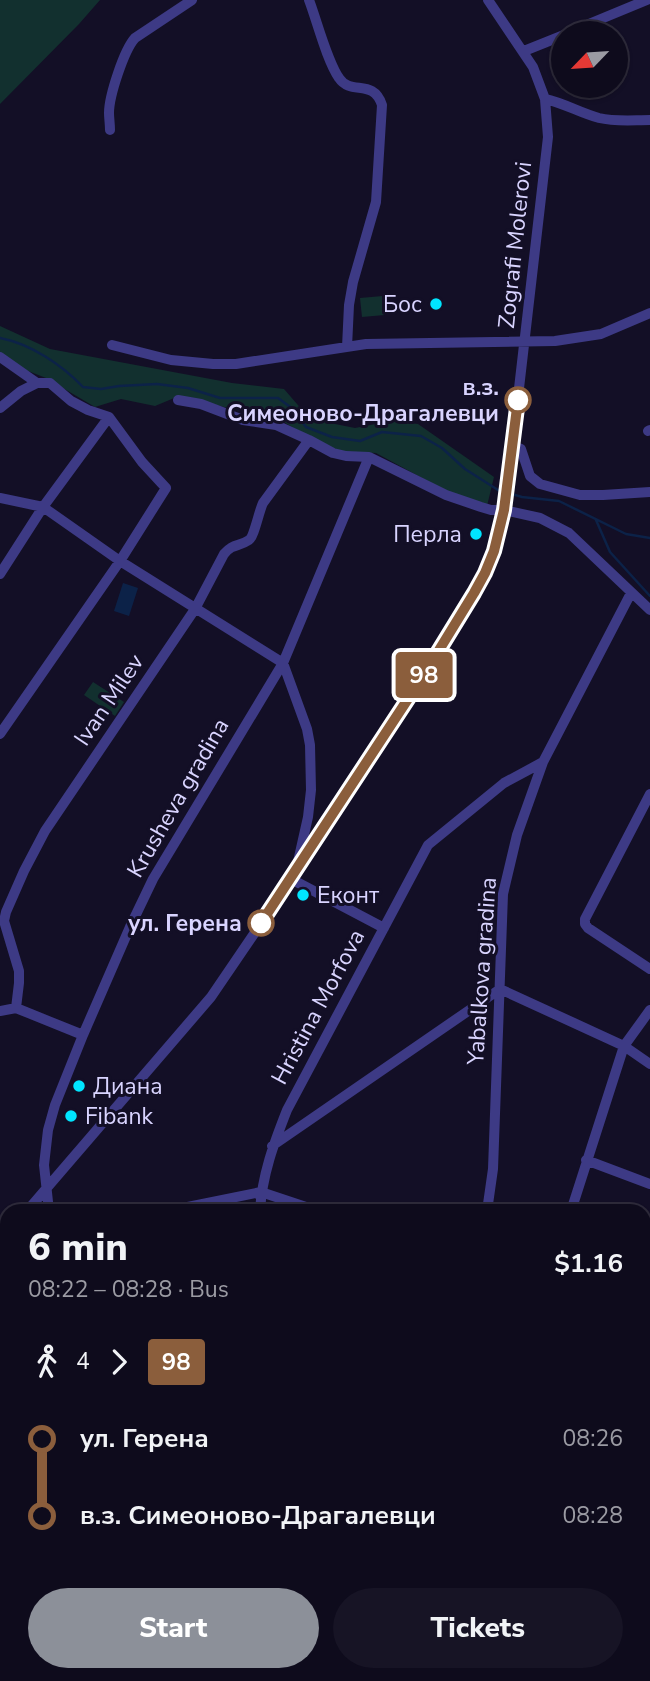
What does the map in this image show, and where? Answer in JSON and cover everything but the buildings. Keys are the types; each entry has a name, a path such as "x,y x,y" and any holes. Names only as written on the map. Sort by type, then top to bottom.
{"street":[{"path":"110,130 112,95 129,45 135,38 192,0"},
{"path":"309,0 340,80 346,85 373,91 382,105 376,202 353,282 347,347"},
{"name":"Zografi Molerovi","path":"33,1204 211,996 294,876 425,673 474,593 494,551 505,506 513,446 548,136 545,99 533,67 488,0"},
{"path":"596,21 647,0"},
{"path":"524,51 551,40"},
{"path":"545,99 596,117 612,120 650,120"},
{"path":"112,345 171,360 236,363 366,344 555,341 601,334 650,313"},
{"path":"0,357 37,383"},
{"path":"0,408 20,391 37,383 50,383 71,401 109,417 142,462 166,488 120,561 0,734"},
{"path":"178,400 201,404 243,419 276,425 333,453 369,457 446,495 492,510 505,506 540,518 569,533 650,610"},
{"path":"0,573 43,507 109,417"},
{"name":"Ivan Milev","path":"16,1008 19,971 4,921 19,881 46,831 195,609 230,547 248,541 253,536 263,503 309,440"},
{"path":"513,446 521,449 530,475 540,484 580,495 650,492"},
{"name":"Krusheva gradina","path":"48,1204 44,1164 48,1130 83,1035 153,879 283,663 369,457"},
{"path":"0,498 43,507 120,561 283,663 307,729 310,746 311,790 308,817 294,876 384,928"},
{"name":"Yabalkova gradina","path":"487,1204 492,1169 503,894 517,835 543,762 631,593"},
{"name":"Hristina Morfova","path":"260,1204 272,1146 287,1110 428,845 504,783 543,762"},
{"path":"650,794 585,919 588,928 650,969"},
{"path":"272,1146 500,989 624,1046 650,1064"},
{"path":"1,1012 16,1008 83,1035"},
{"path":"573,1204 624,1046 650,1010"},
{"path":"586,1160 650,1184"},
{"path":"202,1204 261,1192 297,1204"}],"green space":[{"path":"0,0 100,0 0,104"},
{"path":"394,295 396,314 362,317 360,298"},
{"path":"0,326 50,349 232,383 284,389 310,419 355,428 391,421 418,424 494,477 487,506 448,492 376,453 333,451 282,421 179,396 155,406 121,399 95,407 46,378 0,360"},
{"path":"93,682 124,702 115,716 84,695"}],"water":[{"path":"123,583 138,588 129,616 114,611"}],"waterway":[{"path":"0,338 45,356 83,387 101,389 157,384 188,388 220,398 278,398 293,409 306,427 332,437 360,441 382,432 421,436 442,448 465,469 502,491"},
{"path":"508,493 559,501 626,534 650,538"},
{"path":"596,520 610,552 650,596"}],"bus line":[{"name":"98","path":"261,923 425,673 485,573 494,551 504,510 518,400"}],"place":[{"name":"Бос","path":"436,304"},
{"name":"в.з. Симеоново-Драгалевци","path":"518,400"},
{"name":"Перла","path":"476,534"},
{"name":"Еконт","path":"303,895"},
{"name":"ул. Герена","path":"261,923"},
{"name":"Диана","path":"79,1086"},
{"name":"Fibank","path":"71,1116"}]}
